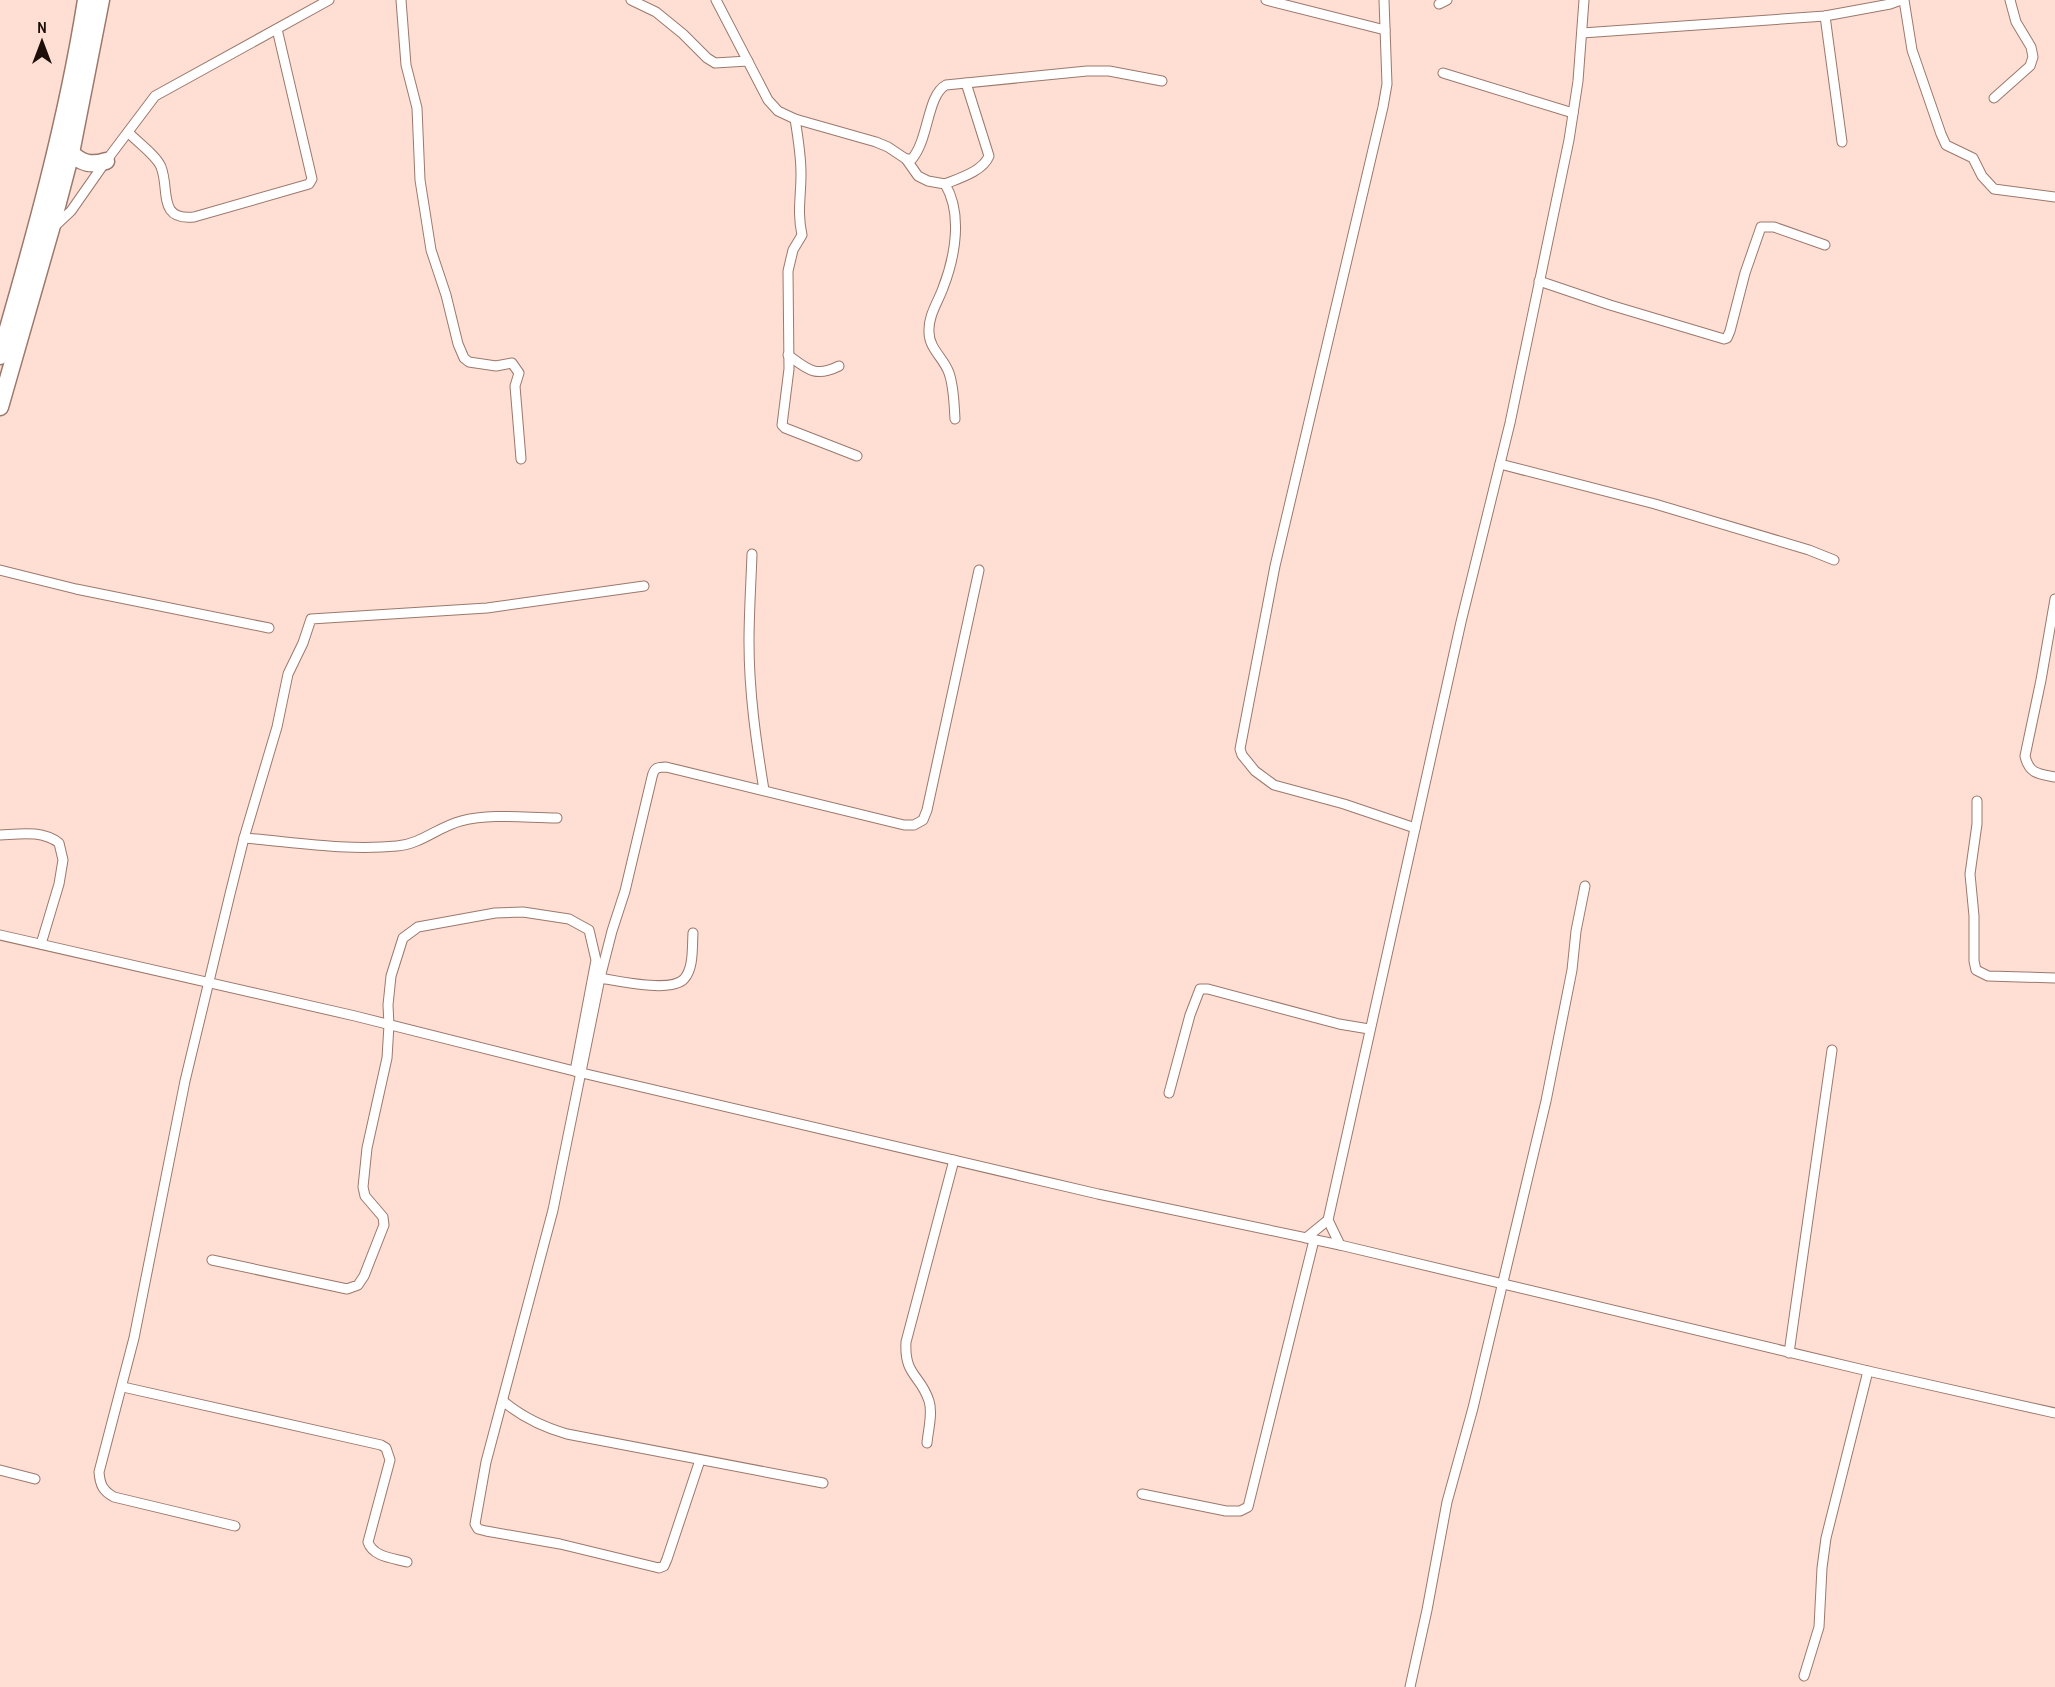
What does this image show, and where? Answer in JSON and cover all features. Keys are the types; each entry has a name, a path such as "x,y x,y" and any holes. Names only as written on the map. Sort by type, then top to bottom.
{"highway":[{"path":"0,407 44,230 86,0"},
{"path":"0,357 71,153 101,0"},
{"path":"71,153 87,163 96,164 105,161"}],"street":[{"path":"44,230 71,210 155,96 329,0"},
{"path":"401,0 406,65 417,108 420,180 431,250 464,358 469,362 496,366 512,363 519,373 516,386 521,459"},
{"path":"631,0 656,12 715,63 748,61"},
{"path":"716,0 768,100 778,111 888,147 906,159 918,176 928,181 945,184 976,170 987,162 989,156 966,82"},
{"path":"1266,0 1385,30"},
{"path":"1384,0 1387,84 1383,107 1275,566 1240,749 1255,771 1274,786 1322,797 1415,828"},
{"path":"1142,1494 1226,1511 1240,1511 1248,1507 1310,1239 1328,1221 1461,622 1500,464 1573,112 1584,0"},
{"path":"1582,33 1825,16 1903,0 1912,50 1946,145 1973,158 1982,176 1994,189 2055,197"},
{"path":"1994,98 2030,66 2032,58 2031,47 2016,22 2010,0"},
{"path":"1825,16 1842,142"},
{"path":"128,132 160,164 170,209 176,216 194,217 309,184 312,172 302,139 277,29"},
{"path":"906,159 912,159 917,153 925,137 935,96 939,89 946,85 1087,71 1108,71 1162,81"},
{"path":"1443,73 1573,112"},
{"path":"795,118 800,152 798,215 802,235 793,250 788,271 789,369 782,425 857,456"},
{"path":"945,184 954,214 954,249 944,287 931,316 928,333 934,350 949,373 955,419"},
{"path":"1539,281 1724,339 1730,331 1745,273 1761,227 1774,227 1825,245"},
{"path":"788,355 815,372 829,371 839,366"},
{"path":"1500,464 1655,504 1809,550 1834,560"},
{"path":"752,554 749,642 751,686 754,728 764,790"},
{"path":"0,570 76,589 269,628"},
{"path":"578,1072 654,770 658,767 666,767 904,825 914,825 923,820 979,570"},
{"path":"235,1526 114,1497 105,1492 100,1483 99,1472 123,1387 148,1273 185,1081 244,838 277,727 288,674 303,643 311,619 487,609 644,586"},
{"path":"2055,599 2025,756 2027,765 2036,773 2055,777"},
{"path":"1977,801 1977,824 1970,874 1976,970 1988,976 2055,978"},
{"path":"244,838 332,846 396,846 412,844 458,822 477,818 558,818"},
{"path":"0,835 32,833 51,836 59,843 63,860 59,884 41,944"},
{"path":"1410,1687 1447,1502 1473,1408 1546,1101 1572,970 1576,931 1585,886"},
{"path":"212,1260 333,1287 347,1289 358,1285 364,1276 384,1225 383,1217 365,1196 363,1187 367,1148 387,1058 391,976 403,938 418,927 504,913 524,912 569,919 589,930 596,960 553,1210 486,1462 475,1518 478,1529 560,1544 659,1568 664,1566 667,1559 700,1460"},
{"path":"600,978 671,985 683,979 690,966 693,933"},
{"path":"0,935 1098,1194 1340,1245 1789,1353 2055,1413"},
{"path":"1169,1093 1190,1014 1200,989 1208,989 1339,1024 1369,1029"},
{"path":"1789,1353 1832,1050"},
{"path":"927,1443 930,1402 905,1358 906,1342 954,1160"},
{"path":"1328,1221 1340,1245"},
{"path":"1803,1676 1819,1627 1821,1578 1826,1538 1868,1371"},
{"path":"123,1387 386,1448 390,1460 368,1542 370,1549 376,1553 407,1562"},
{"path":"503,1401 515,1411 542,1426 567,1434 823,1483"},
{"path":"0,1470 35,1479"}]}
